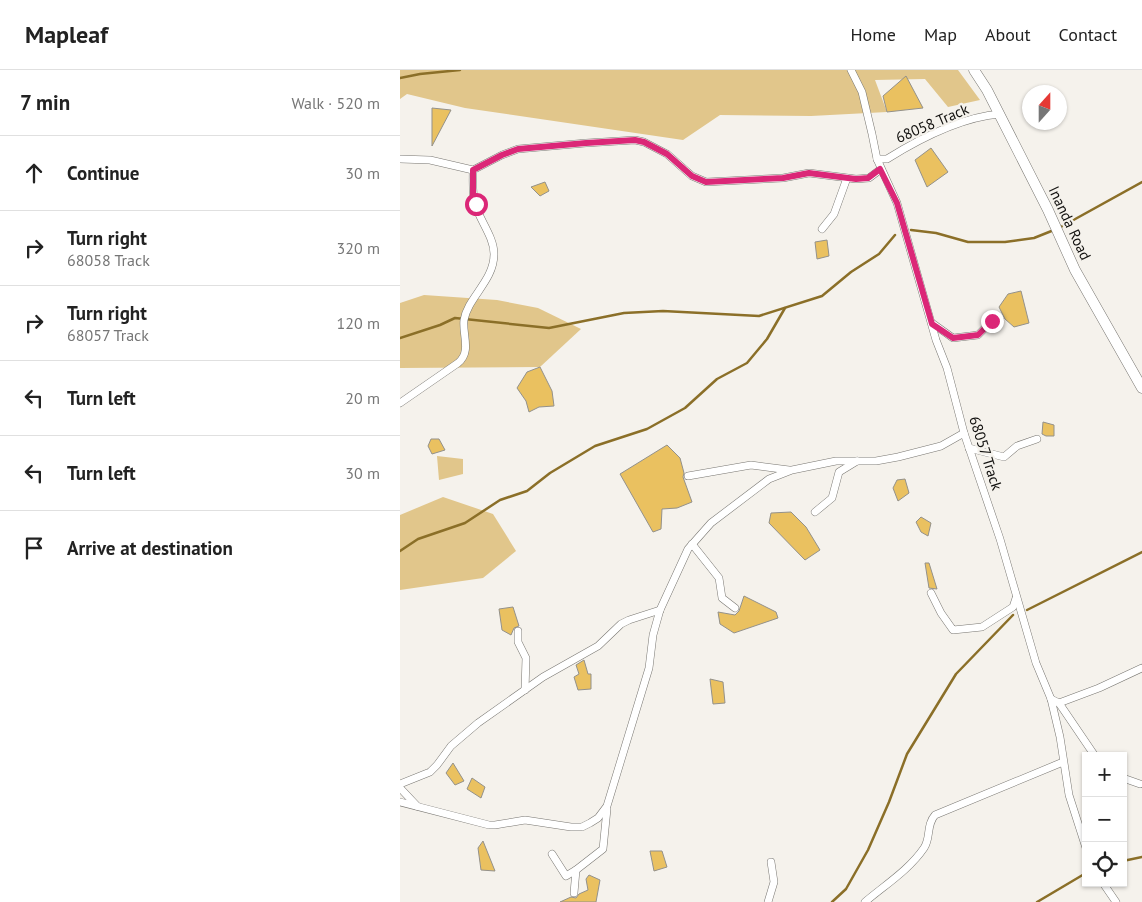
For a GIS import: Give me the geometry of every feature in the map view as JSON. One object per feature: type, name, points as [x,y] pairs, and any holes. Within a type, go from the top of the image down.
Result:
[{"type":"street","name":"68057 Track","points":[[851,70],[862,92],[880,169],[897,203],[932,324],[947,368],[968,448],[1000,539],[1036,663],[1051,699],[1060,737],[1069,795],[1084,842]]},
{"type":"street","name":"Inanda Road","points":[[974,70],[1000,114],[1048,210],[1075,270],[1142,388]]},
{"type":"street","name":"68058 Track","points":[[877,159],[887,159],[955,125],[1000,114]]},
{"type":"street","points":[[400,159],[430,160],[473,170],[518,149],[635,140],[644,142],[667,154],[692,176],[706,182],[783,178],[809,173],[856,179],[868,178],[880,169]]},
{"type":"street","points":[[400,403],[464,357],[463,326],[465,315],[485,282],[494,254],[490,238],[473,195],[473,170]]},
{"type":"street","points":[[822,228],[834,214],[847,178]]},
{"type":"street","points":[[932,324],[953,338],[978,335],[992,321],[1000,320]]},
{"type":"street","points":[[552,854],[566,876],[603,849],[607,806],[649,668],[653,635],[660,610],[681,562],[692,544],[711,523],[769,479],[792,470],[836,461],[876,461],[929,450],[941,446],[964,433]]},
{"type":"street","points":[[968,448],[1004,457],[1017,446],[1037,439]]},
{"type":"street","points":[[815,512],[832,498],[839,472],[857,461]]},
{"type":"street","points":[[688,476],[751,465],[792,470]]},
{"type":"street","points":[[692,544],[719,578],[722,598],[735,608]]},
{"type":"street","points":[[931,593],[952,630],[982,627],[1013,607],[1016,598]]},
{"type":"street","points":[[418,806],[400,786],[430,772],[450,746],[478,723],[555,669],[598,646],[621,624],[660,610]]},
{"type":"street","points":[[518,631],[518,642],[526,658],[524,690]]},
{"type":"street","points":[[1059,703],[1099,688],[1142,668]]},
{"type":"street","points":[[1051,699],[1059,703],[1092,752]]},
{"type":"street","points":[[865,902],[918,857],[927,844],[931,821],[935,815],[1063,762]]},
{"type":"street","points":[[1127,779],[1140,784]]},
{"type":"street","points":[[400,802],[489,824],[500,825],[525,820],[571,827],[590,823],[598,818],[607,806]]},
{"type":"street","points":[[768,902],[774,882],[771,862]]},
{"type":"street","points":[[574,893],[576,870]]},
{"type":"street","points":[[1106,887],[1116,902]]},
{"type":"shaded area","points":[[400,70],[958,70],[980,100],[948,107],[925,79],[875,80],[887,112],[811,116],[720,115],[683,140],[465,108],[407,94],[400,99]]},
{"type":"shaded area","points":[[424,295],[497,300],[538,308],[581,329],[540,367],[400,368],[400,303]]},
{"type":"shaded area","points":[[437,456],[463,459],[463,474],[439,480]]},
{"type":"shaded area","points":[[443,497],[493,514],[516,551],[483,578],[400,590],[400,515]]},
{"type":"building","points":[[906,76],[923,108],[887,112],[883,96]]},
{"type":"building","points":[[432,108],[451,110],[432,146]]},
{"type":"building","points":[[931,148],[948,172],[927,187],[915,160]]},
{"type":"building","points":[[545,182],[549,191],[540,196],[531,187]]},
{"type":"building","points":[[827,240],[829,256],[817,259],[815,242]]},
{"type":"building","points":[[1021,291],[1029,323],[1014,327],[1005,319],[999,307],[1008,294]]},
{"type":"building","points":[[540,367],[552,391],[554,406],[539,407],[529,412],[526,401],[517,388],[527,372]]},
{"type":"building","points":[[1043,422],[1054,425],[1054,436],[1042,434]]},
{"type":"building","points":[[431,439],[439,439],[445,450],[432,454],[428,446]]},
{"type":"building","points":[[667,445],[680,458],[684,473],[683,477],[692,502],[677,508],[662,509],[661,529],[653,532],[620,474]]},
{"type":"building","points":[[905,479],[909,493],[898,501],[893,488],[897,480]]},
{"type":"building","points":[[791,512],[806,527],[820,550],[805,560],[769,523],[771,513]]},
{"type":"building","points":[[921,517],[931,523],[928,536],[921,532],[916,522]]},
{"type":"building","points":[[925,563],[929,563],[937,589],[929,588]]},
{"type":"building","points":[[744,596],[776,612],[778,618],[734,633],[720,624],[718,612],[735,615],[739,611]]},
{"type":"building","points":[[513,607],[519,626],[514,628],[511,635],[502,630],[499,609]]},
{"type":"building","points":[[584,660],[588,674],[591,674],[591,689],[578,690],[574,677],[579,674],[576,665]]},
{"type":"building","points":[[710,679],[723,682],[725,703],[713,704]]},
{"type":"building","points":[[453,763],[464,781],[455,785],[446,773]]},
{"type":"building","points":[[472,778],[485,787],[481,798],[467,789]]},
{"type":"building","points":[[483,841],[495,871],[481,870],[478,848]]},
{"type":"building","points":[[650,851],[662,851],[667,867],[654,871]]},
{"type":"building","points":[[589,875],[600,880],[596,902],[560,902],[571,897],[576,898],[579,894],[588,890],[586,879]]},
{"type":"waterway","points":[[400,78],[460,70]]},
{"type":"waterway","points":[[1059,228],[1142,182]]},
{"type":"waterway","points":[[911,230],[936,233],[968,242],[1005,242],[1034,238],[1054,230]]},
{"type":"waterway","points":[[400,338],[455,318],[549,328],[624,313],[663,311],[759,316],[822,296],[851,272],[879,254],[895,235]]},
{"type":"waterway","points":[[400,551],[418,539],[465,523],[500,500],[527,491],[550,473],[595,446],[647,429],[685,408],[717,379],[747,363],[767,339],[785,308]]},
{"type":"waterway","points":[[1027,610],[1142,552]]},
{"type":"waterway","points":[[832,902],[846,889],[868,850],[907,754],[956,674],[1013,615]]},
{"type":"waterway","points":[[1127,860],[1142,857]]},
{"type":"waterway","points":[[1037,902],[1082,875]]},
{"type":"route","points":[[476,204],[473,195],[473,170],[502,155],[530,147],[635,140],[651,145],[667,154],[692,176],[706,182],[783,178],[809,173],[856,179],[868,178],[880,169],[897,203],[932,324],[953,338],[978,335],[992,321]]}]
